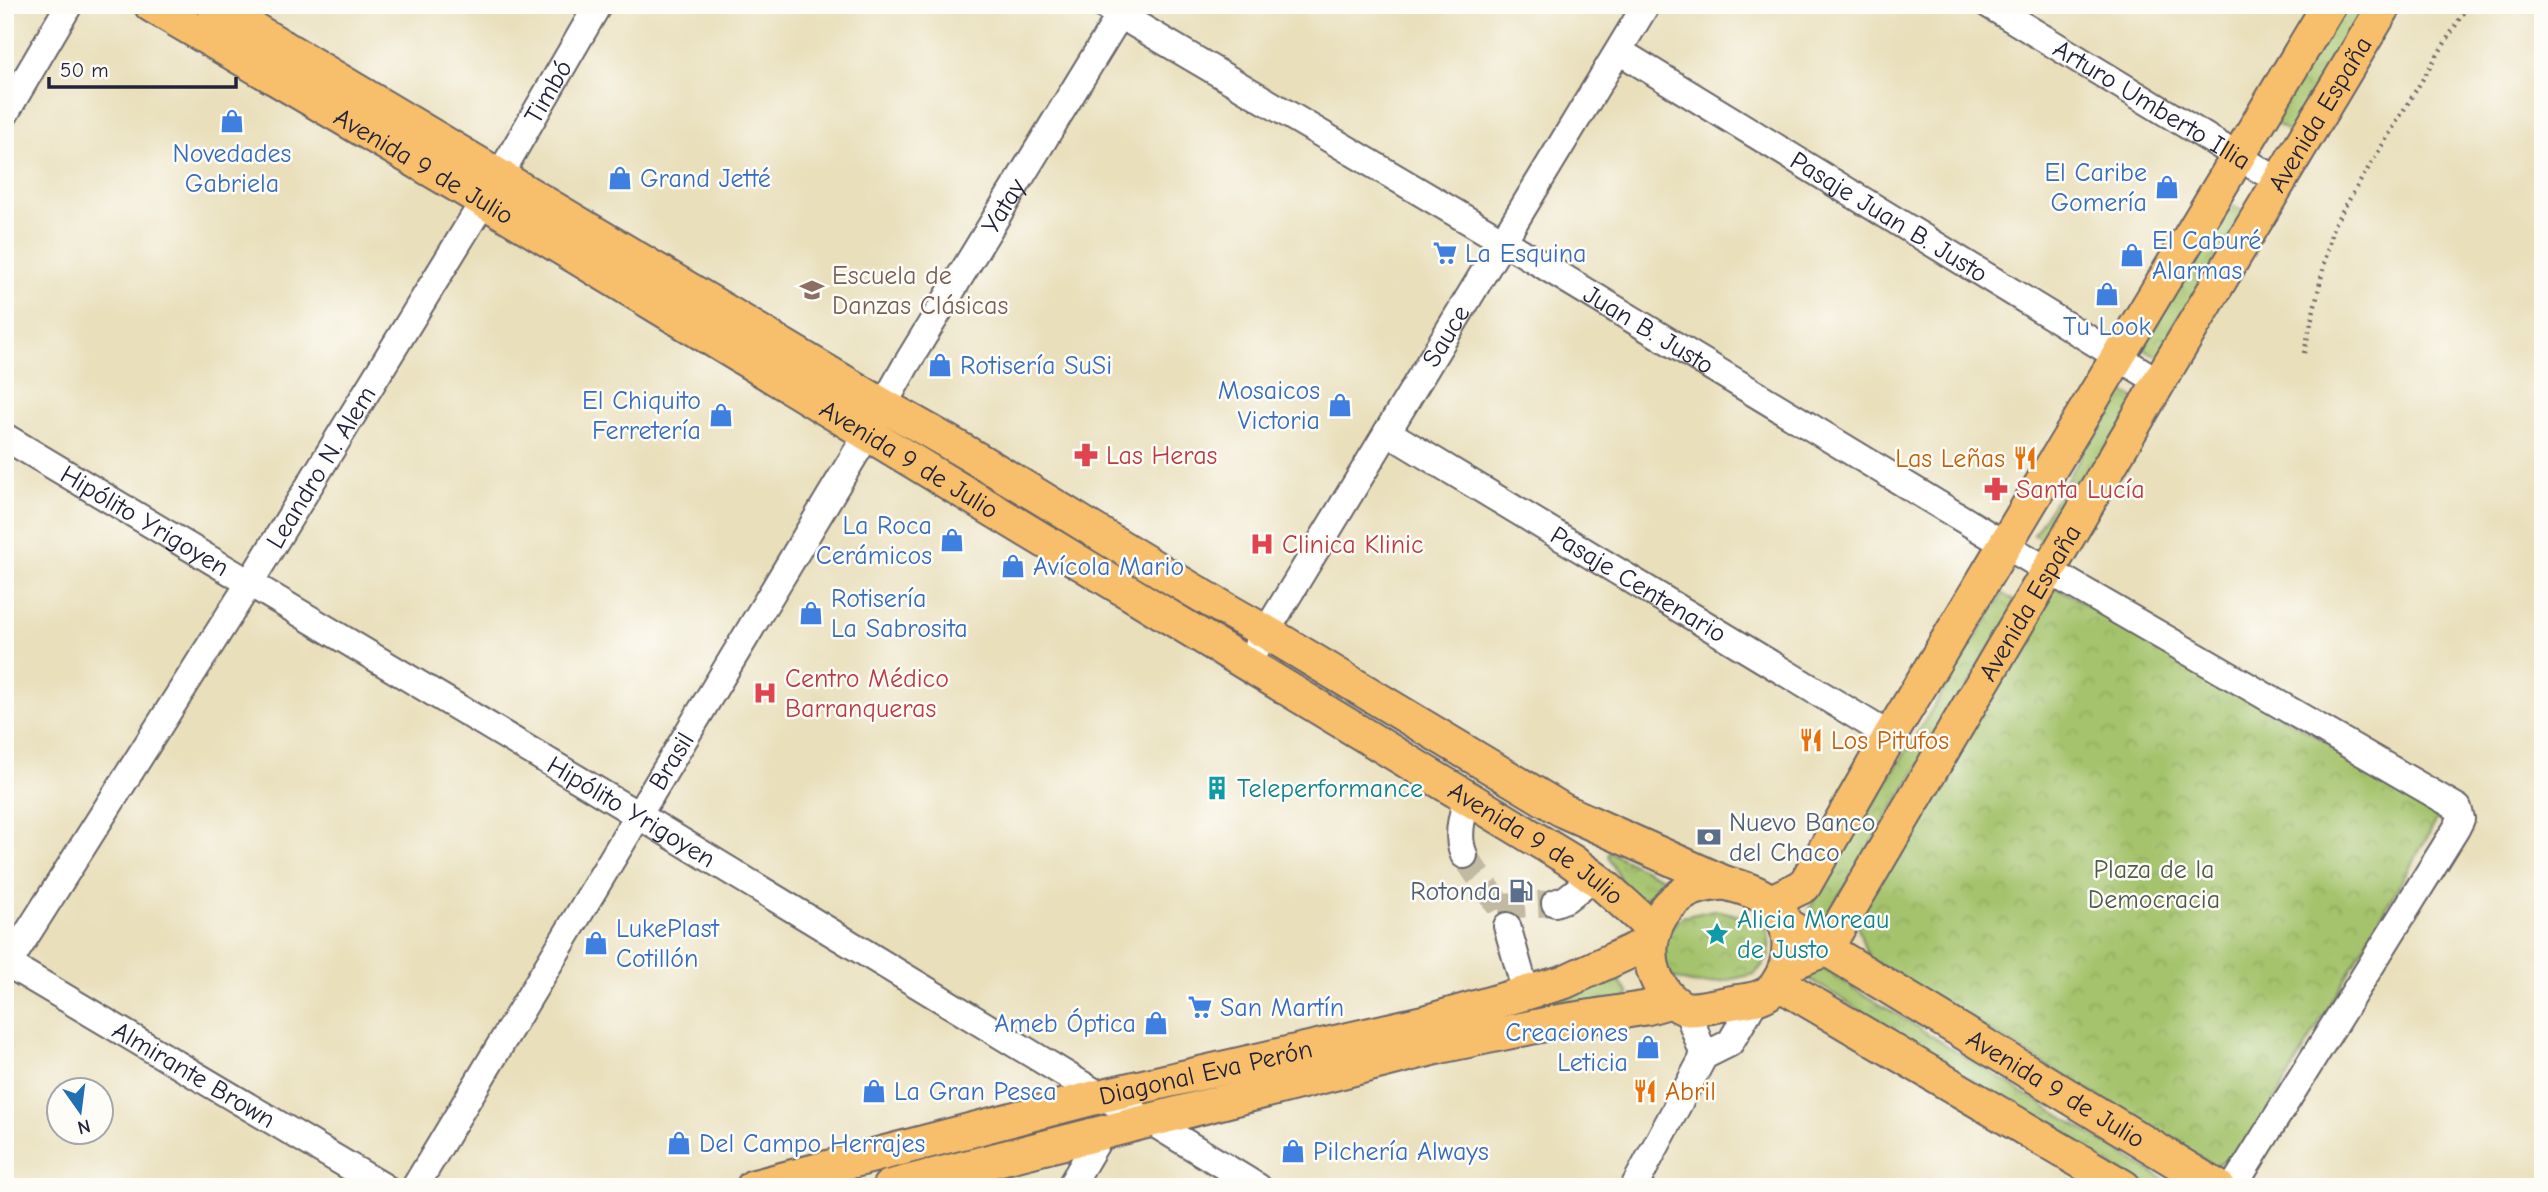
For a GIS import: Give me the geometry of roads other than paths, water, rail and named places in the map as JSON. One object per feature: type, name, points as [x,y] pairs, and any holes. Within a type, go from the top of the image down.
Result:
[{"type":"main road","name":"Avenida 9 de Julio","points":[[151,5],[491,189]]},
{"type":"main road","name":"Avenida 9 de Julio","points":[[213,5],[491,189],[876,420],[1246,665],[1570,860],[1594,877],[1653,936]]},
{"type":"main road","name":"Avenida España","points":[[1778,913],[1804,886],[1890,736],[2329,5]]},
{"type":"main road","name":"Avenida España","points":[[1826,949],[2159,382],[2385,5]]},
{"type":"main road","name":"Avenida 9 de Julio","points":[[876,420],[962,448],[1219,607],[1266,632],[1564,811],[1725,883]]},
{"type":"main road","points":[[1774,982],[1789,939],[1778,913],[1748,890],[1725,883],[1702,885],[1681,895],[1664,910],[1653,936],[1651,964],[1655,977],[1679,1005],[1774,982],[1826,949]]},
{"type":"main road","name":"Avenida 9 de Julio","points":[[1778,913],[1826,949],[2218,1187]]},
{"type":"main road","name":"Diagonal Eva Perón","points":[[753,1187],[1101,1096],[1425,1022],[1564,982],[1653,936]]},
{"type":"main road","name":"Avenida 9 de Julio","points":[[1774,982],[2124,1187]]},
{"type":"main road","name":"Diagonal Eva Perón","points":[[889,1187],[1442,1046],[1562,1021],[1679,1005]]},
{"type":"street","points":[[5,114],[69,5]]},
{"type":"street","name":"Timbó","points":[[491,189],[598,5]]},
{"type":"street","name":"Sauce","points":[[1246,665],[1646,5]]},
{"type":"street","name":"Arturo Umberto Illia","points":[[1989,5],[2280,182]]},
{"type":"street","name":"Juan B. Justo","points":[[1117,9],[2005,544],[2458,808],[2461,819],[2456,829],[2233,1187]]},
{"type":"street","name":"Yatay","points":[[876,420],[1117,9]]},
{"type":"street","name":"Pasaje Juan B. Justo","points":[[1619,51],[2159,382]]},
{"type":"street","name":"Leandro N. Alem","points":[[6,965],[249,584],[491,189]]},
{"type":"street","name":"Brasil","points":[[415,1187],[876,420]]},
{"type":"street","name":"Pasaje Centenario","points":[[1387,432],[1890,736]]},
{"type":"street","name":"Hipólito Yrigoyen","points":[[5,437],[638,815],[1101,1096],[1150,1121],[1258,1187]]},
{"type":"street","points":[[1464,855],[1461,848],[1460,823],[1467,798]]},
{"type":"street","points":[[1555,903],[1566,899],[1594,877]]},
{"type":"street","points":[[1507,926],[1526,993]]},
{"type":"street","name":"Almirante Brown","points":[[6,965],[384,1187]]},
{"type":"street","points":[[1634,1187],[1704,1056],[1730,1043],[1774,982]]},
{"type":"street","points":[[1679,1005],[1704,1056]]},
{"type":"street","points":[[1070,1187],[1102,1133]]},
{"type":"tunnel","points":[[1464,855],[1499,906],[1507,926]]},
{"type":"tunnel","points":[[1499,906],[1555,903]]},
{"type":"place","name":"Novedades Gabriela","points":[[232,121]]},
{"type":"place","name":"Grand Jetté","points":[[620,178]]},
{"type":"place","name":"El Caribe Gomería","points":[[2167,187]]},
{"type":"place","name":"La Esquina","points":[[1445,253]]},
{"type":"place","name":"El Caburé Alarmas","points":[[2132,255]]},
{"type":"place","name":"Escuela de Danzas Clásicas","points":[[812,290]]},
{"type":"place","name":"Tu Look","points":[[2107,294]]},
{"type":"place","name":"Rotisería SuSi","points":[[940,365]]},
{"type":"place","name":"Mosaicos Victoria","points":[[1340,405]]},
{"type":"place","name":"El Chiquito Ferretería","points":[[721,415]]},
{"type":"place","name":"Las Heras","points":[[1086,455]]},
{"type":"place","name":"Las Leñas","points":[[2025,458]]},
{"type":"place","name":"Santa Lucía","points":[[1996,489]]},
{"type":"place","name":"La Roca Cerámicos","points":[[952,540]]},
{"type":"place","name":"Clinica Klinic","points":[[1262,544]]},
{"type":"place","name":"Avícola Mario","points":[[1013,566]]},
{"type":"place","name":"Rotisería La Sabrosita","points":[[811,613]]},
{"type":"place","name":"Centro Médico Barranqueras","points":[[765,693]]},
{"type":"place","name":"Los Pitufos","points":[[1811,740]]},
{"type":"place","name":"Teleperformance","points":[[1217,788]]},
{"type":"place","name":"Nuevo Banco del Chaco","points":[[1709,837]]},
{"type":"place","name":"Rotonda","points":[[1521,891]]},
{"type":"place","name":"Alicia Moreau de Justo","points":[[1717,934]]},
{"type":"place","name":"LukePlast Cotillón","points":[[596,943]]},
{"type":"place","name":"San Martín","points":[[1200,1007]]},
{"type":"place","name":"Ameb Óptica","points":[[1156,1023]]},
{"type":"place","name":"Creaciones Leticia","points":[[1648,1047]]},
{"type":"place","name":"La Gran Pesca","points":[[874,1091]]},
{"type":"place","name":"Abril","points":[[1645,1091]]},
{"type":"place","name":"Del Campo Herrajes","points":[[679,1143]]},
{"type":"place","name":"Pilchería Always","points":[[1293,1151]]},
{"type":"park label","name":"Plaza de la Democracia","points":[[2154,884]]}]
